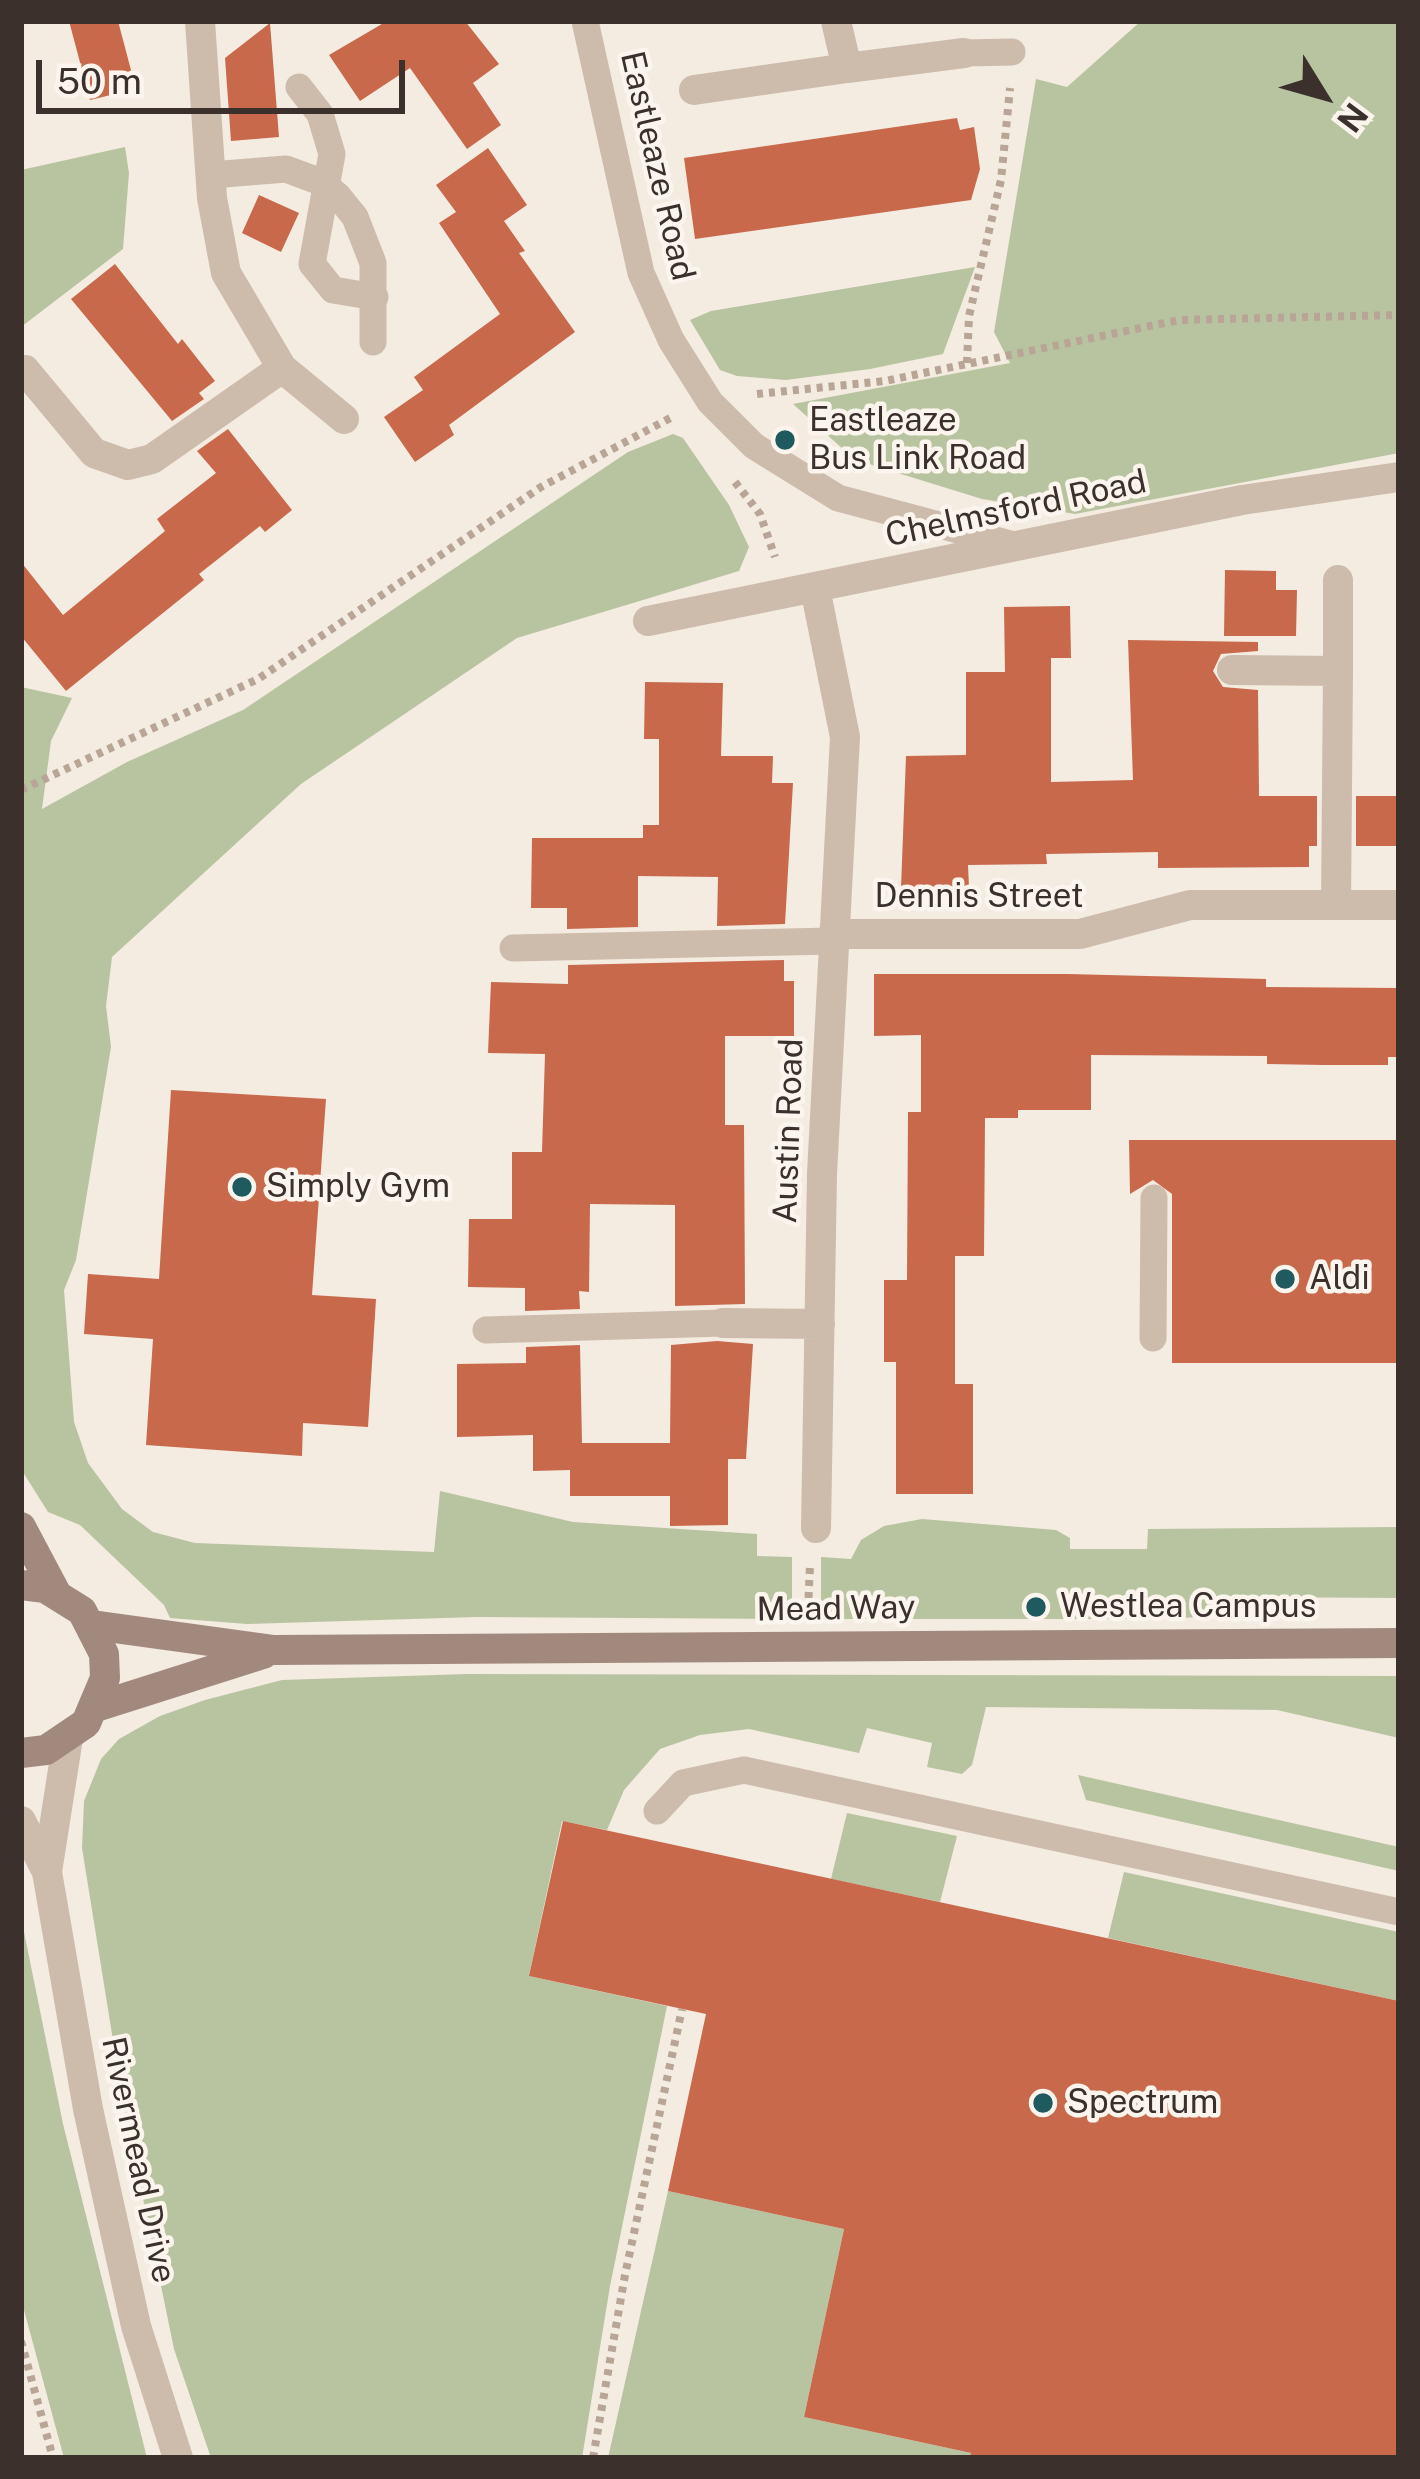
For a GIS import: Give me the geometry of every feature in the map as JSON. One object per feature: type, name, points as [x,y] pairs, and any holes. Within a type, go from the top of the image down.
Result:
[{"type":"main road","points":[[21,1527],[56,1593],[92,1625],[104,1654],[105,1678],[96,1707],[68,1738],[46,1750],[21,1753]]},
{"type":"main road","points":[[21,1585],[56,1593]]},
{"type":"main road","name":"Mead Way","points":[[92,1625],[274,1651],[1399,1642]]},
{"type":"main road","name":"Mead Way","points":[[96,1707],[274,1651]]},
{"type":"street","points":[[200,21],[211,176],[226,273],[282,368],[344,419]]},
{"type":"street","points":[[836,21],[847,68]]},
{"type":"street","points":[[694,90],[964,53]]},
{"type":"street","points":[[25,370],[94,453],[128,464],[152,459],[282,368]]},
{"type":"street","name":"Chelmsford Road","points":[[648,621],[1310,488],[1399,477]]},
{"type":"street","points":[[1336,905],[1338,580]]},
{"type":"street","name":"Austin Road","points":[[815,588],[845,737],[843,850],[833,938],[816,1528]]},
{"type":"street","points":[[1232,670],[1338,671]]},
{"type":"street","name":"Dennis Street","points":[[833,938],[1098,933],[1190,904],[1399,905]]},
{"type":"street","points":[[723,1323],[820,1324]]},
{"type":"street","points":[[47,1872],[68,1738]]},
{"type":"street","points":[[21,1821],[47,1872]]},
{"type":"street","name":"Rivermead Drive","points":[[47,1872],[88,2109],[136,2326],[178,2458]]},
{"type":"lane","name":"Eastleaze Road","points":[[585,21],[640,273],[671,340],[710,402],[777,463],[838,498],[1014,545]]},
{"type":"lane","points":[[964,53],[1012,52]]},
{"type":"lane","points":[[299,87],[329,134],[328,188],[311,246],[312,264],[333,290],[375,297]]},
{"type":"lane","points":[[211,176],[286,169],[328,188],[355,217],[365,238],[375,297],[374,343]]},
{"type":"lane","points":[[513,949],[833,938]]},
{"type":"lane","points":[[1153,1338],[1154,1198]]},
{"type":"lane","points":[[486,1330],[723,1323]]},
{"type":"lane","points":[[657,1811],[683,1783],[745,1769],[1399,1912]]},
{"type":"path","points":[[967,363],[969,316],[1001,179],[1012,52]]},
{"type":"path","points":[[21,790],[258,679],[541,487],[646,428],[710,402],[863,385],[1179,320],[1399,315]]},
{"type":"path","points":[[808,1646],[816,1528]]},
{"type":"path","points":[[592,2458],[625,2275],[682,2009]]},
{"type":"path","points":[[21,2342],[53,2458]]},
{"type":"green space","points":[[1141,21],[1399,21],[1399,453],[1075,514],[982,499],[872,465],[844,450],[793,404],[1010,363],[994,332],[1036,79],[1067,87]]},
{"type":"green space","points":[[125,147],[129,173],[123,249],[21,327],[21,170]]},
{"type":"green space","points":[[975,267],[943,354],[870,369],[786,380],[737,376],[720,370],[690,320],[711,311]]},
{"type":"green space","points":[[673,434],[683,438],[729,505],[749,547],[739,571],[517,638],[301,784],[112,957],[106,1006],[111,1047],[76,1260],[64,1290],[74,1422],[88,1463],[122,1509],[153,1532],[195,1543],[434,1552],[440,1491],[573,1522],[757,1534],[757,1556],[792,1557],[792,1619],[477,1617],[247,1624],[170,1618],[164,1605],[80,1525],[48,1512],[21,1469],[21,687],[72,698],[51,741],[42,809],[127,762],[243,710],[628,452]]},
{"type":"green space","points":[[922,1519],[1056,1530],[1070,1538],[1070,1549],[1147,1549],[1148,1529],[1399,1527],[1399,1598],[1237,1597],[1235,1616],[821,1619],[821,1557],[851,1559],[861,1540],[884,1526]]},
{"type":"green space","points":[[467,1674],[1399,1676],[1399,1738],[1277,1710],[986,1707],[972,1765],[962,1774],[927,1767],[932,1743],[867,1728],[859,1753],[749,1729],[700,1735],[660,1749],[624,1790],[607,1830],[562,1821],[529,1976],[667,2006],[610,2286],[582,2458],[211,2458],[174,2349],[122,2096],[82,1848],[84,1801],[101,1759],[119,1739],[160,1716],[205,1700],[282,1680]]},
{"type":"green space","points":[[1078,1775],[1399,1847],[1399,1871],[1086,1800]]},
{"type":"green space","points":[[847,1813],[957,1836],[940,1902],[831,1879]]},
{"type":"green space","points":[[1124,1872],[1399,1932],[1399,2001],[1108,1938]]},
{"type":"green space","points":[[21,1917],[63,2124],[147,2458],[64,2458],[21,2299]]},
{"type":"green space","points":[[668,2191],[844,2229],[804,2417],[971,2453],[970,2458],[608,2458]]},
{"type":"building","points":[[69,21],[118,21],[136,89],[90,100]]},
{"type":"building","points":[[387,21],[465,21],[499,64],[473,83],[501,125],[467,149],[410,68],[360,101],[329,55]]},
{"type":"building","points":[[270,23],[279,137],[231,141],[225,58]]},
{"type":"building","points":[[957,118],[960,130],[974,127],[980,169],[971,200],[695,239],[684,158]]},
{"type":"building","points":[[488,148],[527,205],[504,221],[525,251],[519,253],[575,332],[449,425],[454,435],[415,462],[384,417],[423,390],[414,377],[500,314],[439,223],[456,212],[436,185]]},
{"type":"building","points":[[259,195],[299,213],[281,252],[242,233]]},
{"type":"building","points":[[115,264],[178,344],[182,339],[215,381],[199,393],[204,399],[172,421],[71,299]]},
{"type":"building","points":[[228,429],[292,510],[265,532],[260,526],[199,574],[204,580],[66,691],[21,636],[21,562],[63,615],[165,531],[157,519],[216,473],[197,451]]},
{"type":"building","points":[[1225,570],[1276,571],[1276,590],[1297,590],[1296,636],[1224,636]]},
{"type":"building","points":[[1070,606],[1071,658],[1051,658],[1051,782],[1133,780],[1128,640],[1258,642],[1258,651],[1221,654],[1213,671],[1223,687],[1258,690],[1259,796],[1317,796],[1317,846],[1309,846],[1309,867],[1158,868],[1158,852],[1046,854],[1047,864],[968,865],[969,887],[901,888],[906,756],[966,755],[966,672],[1005,672],[1004,607]]},
{"type":"building","points":[[645,682],[723,683],[721,756],[773,756],[772,783],[793,783],[785,924],[717,926],[718,877],[638,876],[638,927],[567,929],[567,908],[531,908],[532,838],[643,838],[643,825],[659,825],[659,739],[644,739]]},
{"type":"building","points":[[1356,796],[1399,796],[1399,846],[1356,846]]},
{"type":"building","points":[[784,960],[784,981],[794,981],[794,1036],[725,1036],[725,1125],[744,1125],[745,1304],[675,1306],[675,1205],[590,1204],[589,1292],[579,1291],[580,1309],[525,1311],[525,1288],[468,1287],[469,1219],[512,1219],[512,1152],[542,1152],[545,1054],[488,1053],[491,982],[568,984],[568,965]]},
{"type":"building","points":[[874,974],[1266,979],[1266,987],[1399,988],[1399,1057],[1388,1057],[1388,1065],[1324,1065],[1267,1064],[1267,1056],[1091,1055],[1091,1110],[1018,1110],[1018,1118],[985,1118],[984,1256],[955,1256],[955,1384],[973,1384],[973,1494],[896,1494],[896,1362],[884,1362],[884,1280],[907,1280],[908,1112],[921,1112],[921,1035],[874,1036]]},
{"type":"building","name":"Simply Gym","points":[[171,1090],[326,1099],[312,1295],[376,1299],[368,1427],[303,1423],[302,1456],[146,1445],[153,1339],[84,1334],[88,1274],[159,1279]]},
{"type":"building","name":"Aldi","points":[[1129,1140],[1399,1140],[1399,1363],[1172,1363],[1172,1194],[1153,1180],[1130,1194]]},
{"type":"building","points":[[753,1344],[746,1459],[728,1459],[728,1525],[670,1526],[670,1496],[570,1496],[570,1470],[533,1471],[533,1435],[457,1437],[457,1364],[526,1363],[526,1347],[580,1345],[582,1443],[670,1443],[671,1345]]},
{"type":"building","name":"Spectrum","points":[[563,1821],[1399,2001],[1399,2458],[970,2458],[971,2453],[804,2417],[844,2229],[668,2191],[706,2014],[529,1976]]},
{"type":"place","name":"Eastleaze Bus Link Road","points":[[785,440]]},
{"type":"place","name":"Simply Gym","points":[[242,1187]]},
{"type":"place","name":"Aldi","points":[[1285,1279]]},
{"type":"place","name":"Westlea Campus","points":[[1036,1607]]},
{"type":"place","name":"Spectrum","points":[[1043,2103]]}]
